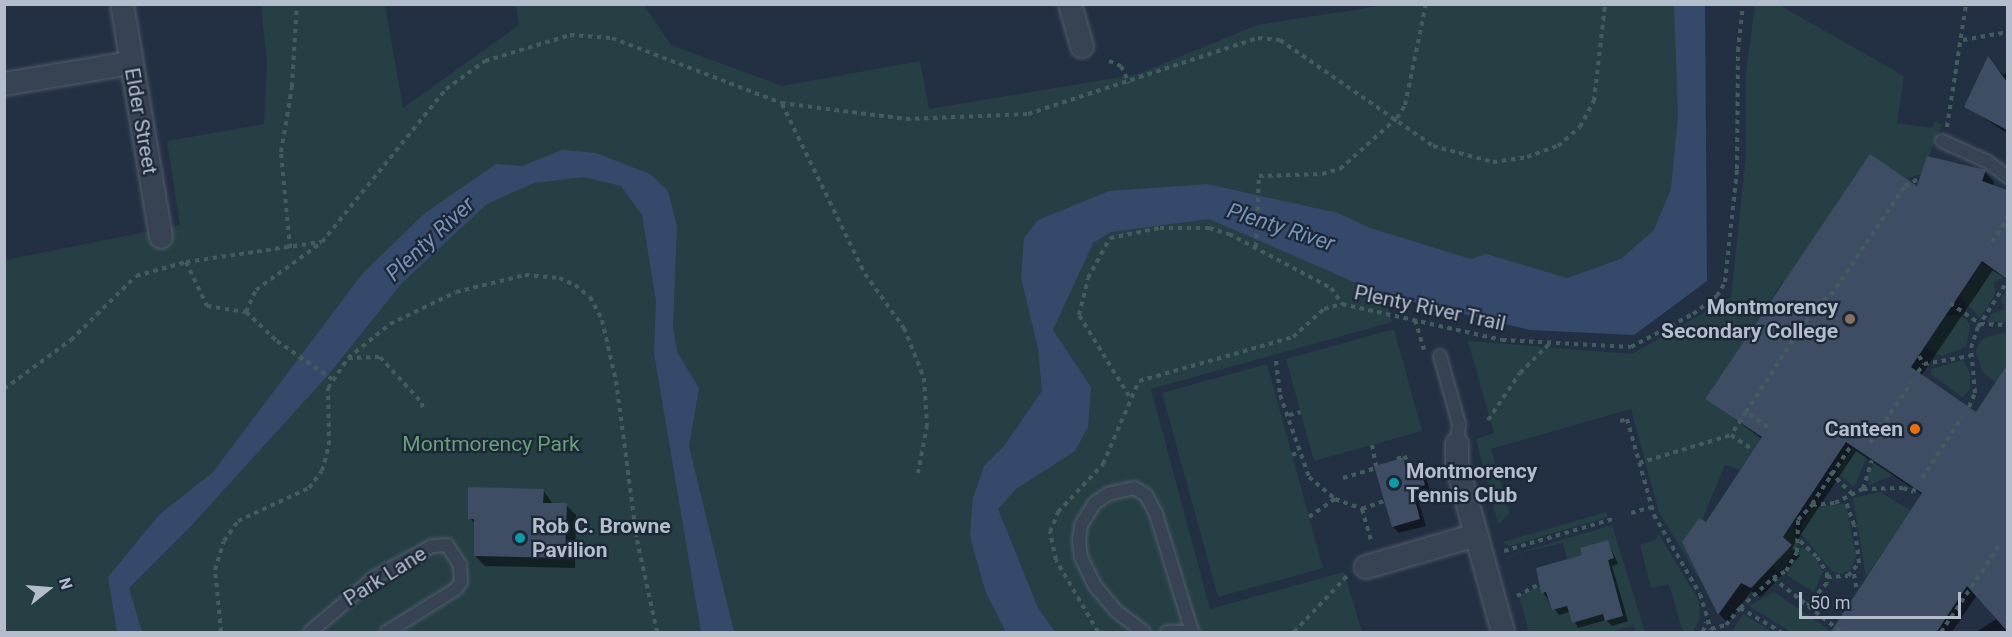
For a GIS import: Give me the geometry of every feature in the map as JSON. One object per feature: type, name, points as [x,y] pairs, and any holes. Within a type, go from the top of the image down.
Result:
[{"type":"street","name":"Elder Street","points":[[122,4],[161,237]]},
{"type":"street","points":[[1070,4],[1082,46]]},
{"type":"street","points":[[4,84],[132,63]]},
{"type":"street","points":[[1457,444],[1457,465],[1503,633]]},
{"type":"street","points":[[1372,565],[1476,535]]},
{"type":"lane","points":[[1944,136],[2007,174]]},
{"type":"lane","points":[[1440,356],[1459,424],[1457,444]]},
{"type":"lane","points":[[1144,633],[1117,612],[1095,586],[1081,557],[1081,525],[1086,514],[1107,494],[1121,489],[1134,488],[1146,495],[1156,514],[1193,632],[1167,633]]},
{"type":"lane","name":"Park Lane","points":[[310,633],[375,577],[432,546],[447,545],[460,565],[461,582],[456,589],[387,633]]},
{"type":"path","points":[[290,248],[280,152],[292,87],[297,4]]},
{"type":"path","points":[[1256,247],[1259,176],[1322,174],[1340,169],[1397,118],[1405,105],[1425,4]]},
{"type":"path","points":[[246,312],[256,290],[322,242],[446,89],[485,61],[531,45],[570,35],[612,38],[781,103],[906,119],[1028,114],[1129,83],[1258,38],[1280,40],[1397,118],[1433,146],[1493,162],[1527,157],[1558,146],[1580,127],[1594,101],[1605,4]]},
{"type":"path","name":"Plenty River Trail","points":[[1098,633],[1056,560],[1050,532],[1058,512],[1102,464],[1129,396],[1135,384],[1144,379],[1293,338],[1324,309],[1342,304],[1503,340],[1631,347],[1694,314],[1717,296],[1725,282],[1739,147],[1738,51],[1743,4]]},
{"type":"path","points":[[1944,136],[1963,40],[1966,4]]},
{"type":"path","points":[[1963,40],[2007,32]]},
{"type":"path","points":[[1109,61],[1121,66],[1129,83]]},
{"type":"path","points":[[781,103],[865,274],[904,328],[924,378],[927,425],[918,473]]},
{"type":"path","points":[[1639,463],[1731,435],[1816,306],[1831,295],[1905,186],[1920,178]]},
{"type":"path","points":[[1992,242],[2007,218]]},
{"type":"path","points":[[1129,396],[1079,315],[1088,278],[1110,238],[1160,228],[1209,228],[1256,247],[1331,288],[1342,304]]},
{"type":"path","points":[[4,389],[71,340],[136,276],[186,262],[322,242]]},
{"type":"path","points":[[186,262],[207,306],[246,312],[277,341],[332,379]]},
{"type":"path","points":[[221,633],[215,570],[224,541],[238,521],[309,488],[322,471],[329,445],[328,388],[348,358],[390,324],[456,292],[492,281],[525,275],[559,278],[590,297],[610,348],[637,540],[657,633]]},
{"type":"path","points":[[1969,407],[1975,393],[1970,356],[1980,324],[2007,280]]},
{"type":"path","points":[[1950,303],[1980,324],[2007,325]]},
{"type":"path","points":[[1414,319],[1427,360]]},
{"type":"path","points":[[1488,420],[1520,373],[1551,343]]},
{"type":"path","points":[[1919,356],[1924,364]]},
{"type":"path","points":[[1918,372],[1924,364],[1970,356]]},
{"type":"path","points":[[348,358],[358,361],[380,357],[422,403],[423,411]]},
{"type":"path","points":[[1276,361],[1282,407],[1290,415],[1299,452],[1314,484],[1335,499],[1362,509],[1384,501]]},
{"type":"path","points":[[1870,443],[1911,382]]},
{"type":"path","points":[[1290,415],[1300,412]]},
{"type":"path","points":[[1746,412],[1768,427]]},
{"type":"path","points":[[1922,478],[1962,417]]},
{"type":"path","points":[[1620,421],[1627,419],[1652,507],[1700,594],[1706,622],[1711,629],[1726,625]]},
{"type":"path","points":[[1731,435],[1753,450]]},
{"type":"path","points":[[1343,478],[1375,467],[1372,445]]},
{"type":"path","points":[[1724,633],[1726,625],[1740,608],[1773,578],[1786,571],[1799,541],[1798,520],[1812,505],[1830,472],[1851,446]]},
{"type":"path","points":[[1292,455],[1299,452]]},
{"type":"path","points":[[1397,459],[1404,456],[1412,467]]},
{"type":"path","points":[[1863,489],[1872,460]]},
{"type":"path","points":[[1830,472],[1852,494]]},
{"type":"path","points":[[1812,505],[1845,499],[1863,489],[1903,488],[1913,492],[1916,488]]},
{"type":"path","points":[[1309,518],[1335,499]]},
{"type":"path","points":[[1845,499],[1858,544],[1859,563],[1854,573],[1857,591]]},
{"type":"path","points":[[1631,513],[1652,507]]},
{"type":"path","points":[[1294,633],[1333,587],[1372,565],[1362,509]]},
{"type":"path","points":[[1504,551],[1612,519]]},
{"type":"path","points":[[1799,541],[1824,565],[1827,577],[1821,591],[1807,606]]},
{"type":"path","points":[[1941,633],[1999,546]]},
{"type":"path","points":[[1827,577],[1841,578],[1854,573]]},
{"type":"path","points":[[1773,578],[1840,632]]},
{"type":"path","points":[[1517,596],[1540,584]]},
{"type":"path","points":[[1740,608],[1780,633]]},
{"type":"path","points":[[1703,633],[1706,622]]},
{"type":"green space","name":"Montmorency Park","points":[[643,4],[671,45],[782,86],[920,61],[929,109],[1138,74],[1257,25],[1386,5],[1690,5],[1689,174],[1613,298],[1376,260],[1392,322],[1151,389],[1210,609],[1344,572],[1362,632],[5,632],[5,260],[180,225],[167,141],[264,124],[267,63],[261,5],[385,5],[403,108],[519,25],[516,5]]},
{"type":"green space","points":[[1755,5],[1779,5],[1904,76],[1897,123],[1932,128],[1935,121],[1942,125],[1921,174],[1905,179],[1870,154],[1812,301],[1783,281],[1750,332],[1767,367],[1739,349],[1705,399],[1766,431],[1740,470],[1725,465],[1702,520],[1699,518],[1682,542],[1707,592],[1659,512],[1631,409],[1491,449],[1510,514],[1498,524],[1476,439],[1494,433],[1468,341],[1632,354],[1731,297],[1746,156],[1746,72]]},
{"type":"green space","points":[[1981,264],[2004,277],[1994,282],[1995,295],[1980,318],[1959,296]]},
{"type":"green space","points":[[2007,288],[2007,322],[1987,322],[1991,314],[2004,309],[2001,299]]},
{"type":"green space","points":[[1957,315],[1966,319],[1970,326],[1966,347],[1942,356],[1925,347],[1945,316]]},
{"type":"green space","points":[[1394,329],[1422,431],[1314,461],[1286,359]]},
{"type":"green space","points":[[2007,332],[2007,365],[1996,383],[1982,371],[1976,352],[1979,343],[1986,337]]},
{"type":"green space","points":[[1963,360],[1970,373],[1970,389],[1963,398],[1931,374],[1931,369]]},
{"type":"green space","points":[[1267,364],[1323,568],[1218,597],[1162,393]]},
{"type":"green space","points":[[1853,447],[1867,457],[1854,487],[1836,472]]},
{"type":"green space","points":[[1875,462],[1894,475],[1869,485],[1866,477]]},
{"type":"green space","points":[[1880,492],[1911,511],[1866,577],[1853,498]]},
{"type":"green space","points":[[1843,504],[1847,508],[1856,557],[1851,570],[1841,574],[1832,571],[1799,531],[1812,508]]},
{"type":"green space","points":[[1606,512],[1608,517],[1510,546],[1503,542]]},
{"type":"green space","points":[[1793,522],[1797,545],[1782,572],[1772,567],[1752,589],[1791,545],[1782,536]]},
{"type":"green space","points":[[1612,525],[1645,632],[1636,632],[1634,626],[1610,632],[1529,632],[1519,596],[1541,586],[1552,610],[1567,606],[1572,623],[1594,616],[1576,557],[1567,559],[1563,543],[1507,556]]},
{"type":"green space","points":[[1658,533],[1699,601],[1700,618],[1693,632],[1683,632],[1669,584],[1651,588],[1640,545],[1656,540]]},
{"type":"green space","points":[[1802,547],[1814,556],[1823,572],[1814,592],[1787,575]]},
{"type":"green space","points":[[1774,592],[1831,631],[1791,632],[1749,606]]},
{"type":"green space","points":[[1743,614],[1772,632],[1732,632]]},
{"type":"water","name":"Plenty River","points":[[1674,5],[1705,5],[1707,281],[1634,335],[1530,330],[1384,295],[1209,219],[1111,232],[1093,243],[1053,330],[1091,387],[1088,427],[1075,451],[1016,489],[998,509],[1038,608],[1055,632],[1006,632],[986,593],[970,537],[973,498],[984,466],[1004,446],[1042,391],[1038,348],[1021,278],[1024,238],[1038,220],[1109,191],[1207,184],[1338,213],[1370,228],[1471,259],[1486,254],[1567,278],[1621,259],[1654,230],[1671,189],[1678,115]]},
{"type":"water","name":"Plenty River","points":[[562,150],[596,153],[650,174],[668,191],[677,226],[673,326],[677,352],[699,388],[689,446],[734,632],[701,632],[654,353],[656,301],[642,215],[621,186],[584,177],[534,183],[487,204],[402,283],[329,374],[192,525],[129,588],[142,632],[117,632],[108,577],[159,515],[213,472],[363,273],[425,213],[496,164],[522,166]]},
{"type":"building","points":[[1988,56],[2007,82],[2007,130],[1964,107]]},
{"type":"building","points":[[1870,154],[1917,186],[1927,156],[1986,170],[1982,181],[2007,190],[2007,279],[1982,261],[1911,367],[1976,412],[2007,365],[2007,631],[1967,586],[1936,633],[1830,633],[1922,493],[1846,442],[1783,537],[1792,545],[1751,588],[1741,583],[1718,615],[1682,542],[1699,518],[1706,522],[1762,437],[1705,399]]},
{"type":"building","name":"Montmorency Tennis Club","points":[[1403,458],[1406,469],[1419,465],[1425,485],[1412,489],[1420,519],[1392,527],[1374,466]]},
{"type":"building","name":"Rob C. Browne Pavilion","points":[[468,487],[544,489],[543,503],[567,503],[565,558],[474,556],[474,519],[468,519]]},
{"type":"building","points":[[1608,540],[1614,558],[1608,560],[1623,616],[1605,621],[1603,614],[1572,623],[1567,606],[1552,610],[1546,592],[1541,593],[1536,568],[1582,555],[1580,548]]},
{"type":"place","name":"Montmorency Secondary College","points":[[1850,319]]},
{"type":"place","name":"Canteen","points":[[1915,429]]},
{"type":"place","name":"Montmorency Tennis Club","points":[[1394,483]]},
{"type":"place","name":"Rob C. Browne Pavilion","points":[[520,538]]}]
